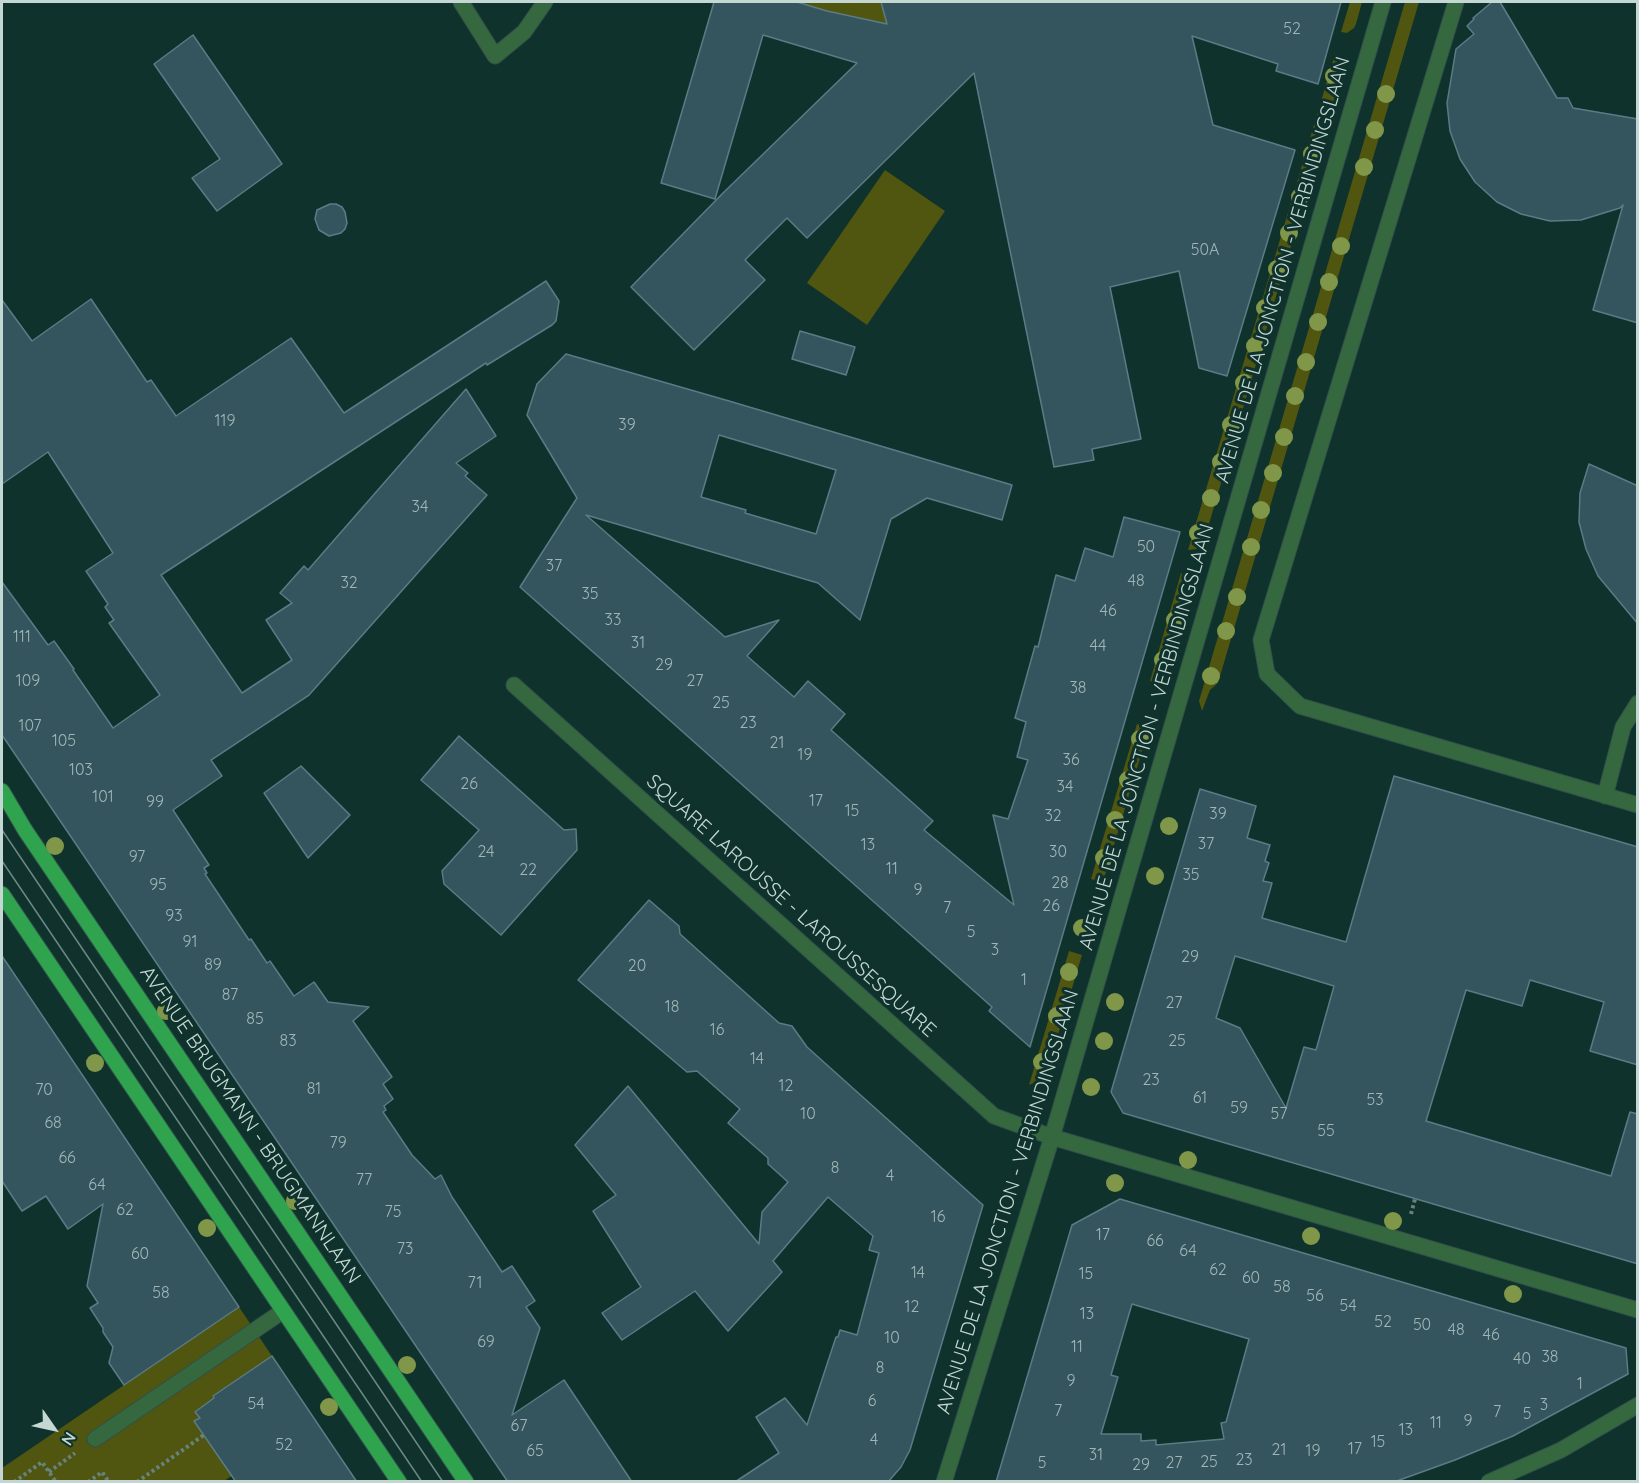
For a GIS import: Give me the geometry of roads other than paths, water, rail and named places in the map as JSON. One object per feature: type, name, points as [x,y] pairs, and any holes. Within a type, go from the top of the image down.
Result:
[{"type":"main road","name":"AVENUE BRUGMANN - BRUGMANNLAAN","points":[[2,791],[25,830],[466,1482]]},
{"type":"main road","points":[[2,894],[399,1482]]},
{"type":"street","points":[[461,2],[495,56],[524,32],[546,2]]},
{"type":"street","name":"AVENUE DE LA JONCTION - VERBINDINGSLAAN","points":[[944,1482],[1052,1137],[1383,2]]},
{"type":"street","points":[[1456,2],[1261,640],[1267,674],[1300,706],[1638,805]]},
{"type":"street","name":"SQUARE LAROUSSE - LAROUSSESQUARE","points":[[514,685],[994,1116],[1052,1137],[1638,1310]]},
{"type":"street","points":[[1605,796],[1623,727],[1638,703]]},
{"type":"street","points":[[95,1439],[283,1311]]},
{"type":"street","points":[[1488,1482],[1561,1450],[1638,1405]]},
{"type":"tram line","points":[[2,830],[443,1482]]},
{"type":"tram line","points":[[2,861],[422,1482]]}]
